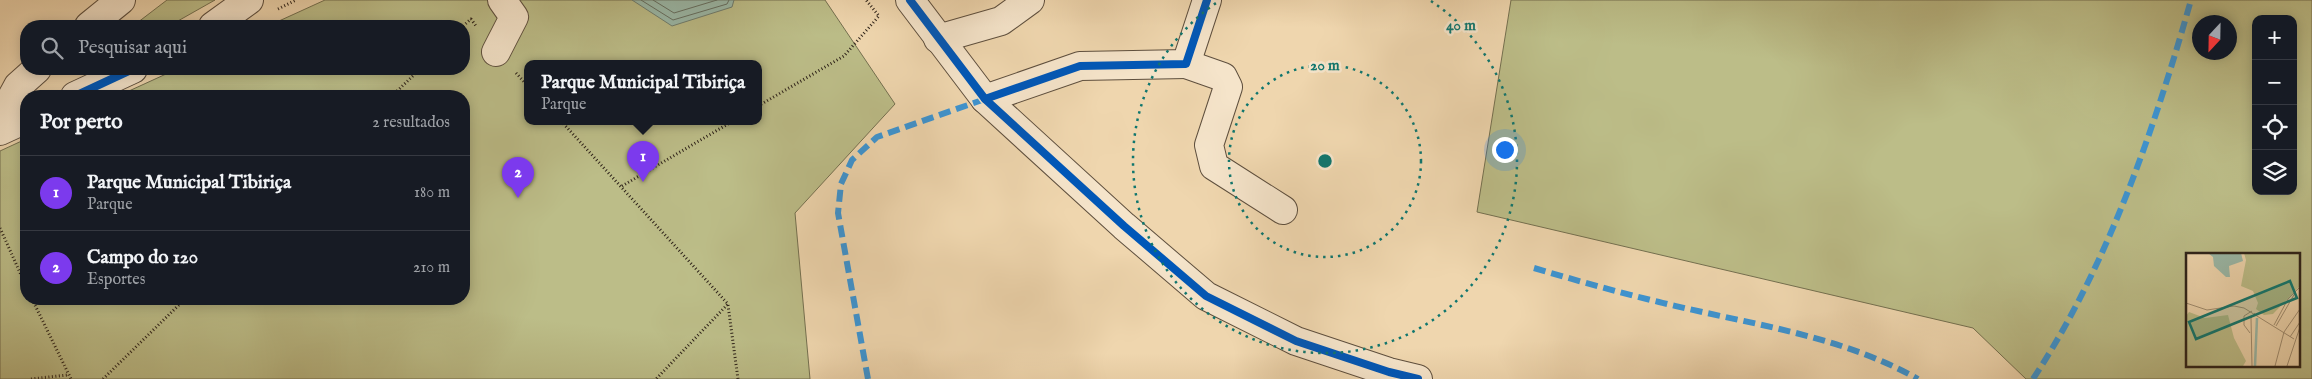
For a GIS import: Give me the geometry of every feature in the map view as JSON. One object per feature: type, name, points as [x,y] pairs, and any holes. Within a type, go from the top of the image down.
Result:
[{"type":"street","points":[[96,20],[121,0]]},
{"type":"street","points":[[221,20],[249,0]]},
{"type":"street","points":[[496,52],[514,17],[502,0]]},
{"type":"street","points":[[910,0],[985,98],[1124,226],[1206,296],[1296,341],[1390,372],[1418,379]]},
{"type":"street","points":[[938,39],[1001,21],[1030,0]]},
{"type":"street","points":[[1186,64],[1207,0]]},
{"type":"street","points":[[985,98],[1080,66],[1186,64],[1224,77],[1228,87],[1209,145],[1214,166],[1283,210]]},
{"type":"street","points":[[0,119],[18,86],[30,75]]},
{"type":"street","points":[[88,90],[120,75]]},
{"type":"street","points":[[0,131],[20,122]]},
{"type":"path","points":[[762,104],[844,56],[879,16],[866,0]]},
{"type":"path","points":[[398,90],[414,75]]},
{"type":"path","points":[[565,125],[728,304],[738,379]]},
{"type":"path","points":[[622,186],[726,125]]},
{"type":"path","points":[[0,228],[20,273]]},
{"type":"path","points":[[656,379],[728,304]]},
{"type":"path","points":[[35,305],[66,377]]},
{"type":"path","points":[[103,379],[179,305]]},
{"type":"path","points":[[32,379],[66,377],[71,379]]},
{"type":"green space","points":[[167,0],[215,0],[180,20],[141,20]]},
{"type":"green space","points":[[325,0],[825,0],[895,104],[795,213],[810,379],[0,379],[0,151],[20,142],[20,305],[470,305],[470,90],[131,90],[164,75],[470,75],[470,20],[281,20]]},
{"type":"green space","points":[[1511,0],[2312,0],[2312,379],[2026,379],[1973,328],[1477,212]]},
{"type":"water","points":[[632,0],[734,0],[732,7],[672,26]]},
{"type":"marked path","points":[[2033,379],[2060,335],[2084,290],[2126,196],[2145,147],[2191,0]]},
{"type":"marked path","points":[[868,379],[838,213],[841,184],[852,160],[877,137],[985,99]]},
{"type":"marked path","points":[[1534,268],[1643,298],[1824,341],[1856,351],[1918,379]]},
{"type":"cycle path","points":[[910,0],[985,99],[1124,226],[1206,296],[1296,341],[1389,372],[1418,379]]},
{"type":"cycle path","points":[[985,99],[1080,66],[1186,64],[1207,0]]},
{"type":"cycle path","points":[[88,90],[120,75]]},
{"type":"place","name":"Parque Municipal Tibiriça","points":[[643,182]]},
{"type":"place","name":"Campo do 120","points":[[518,198]]}]
